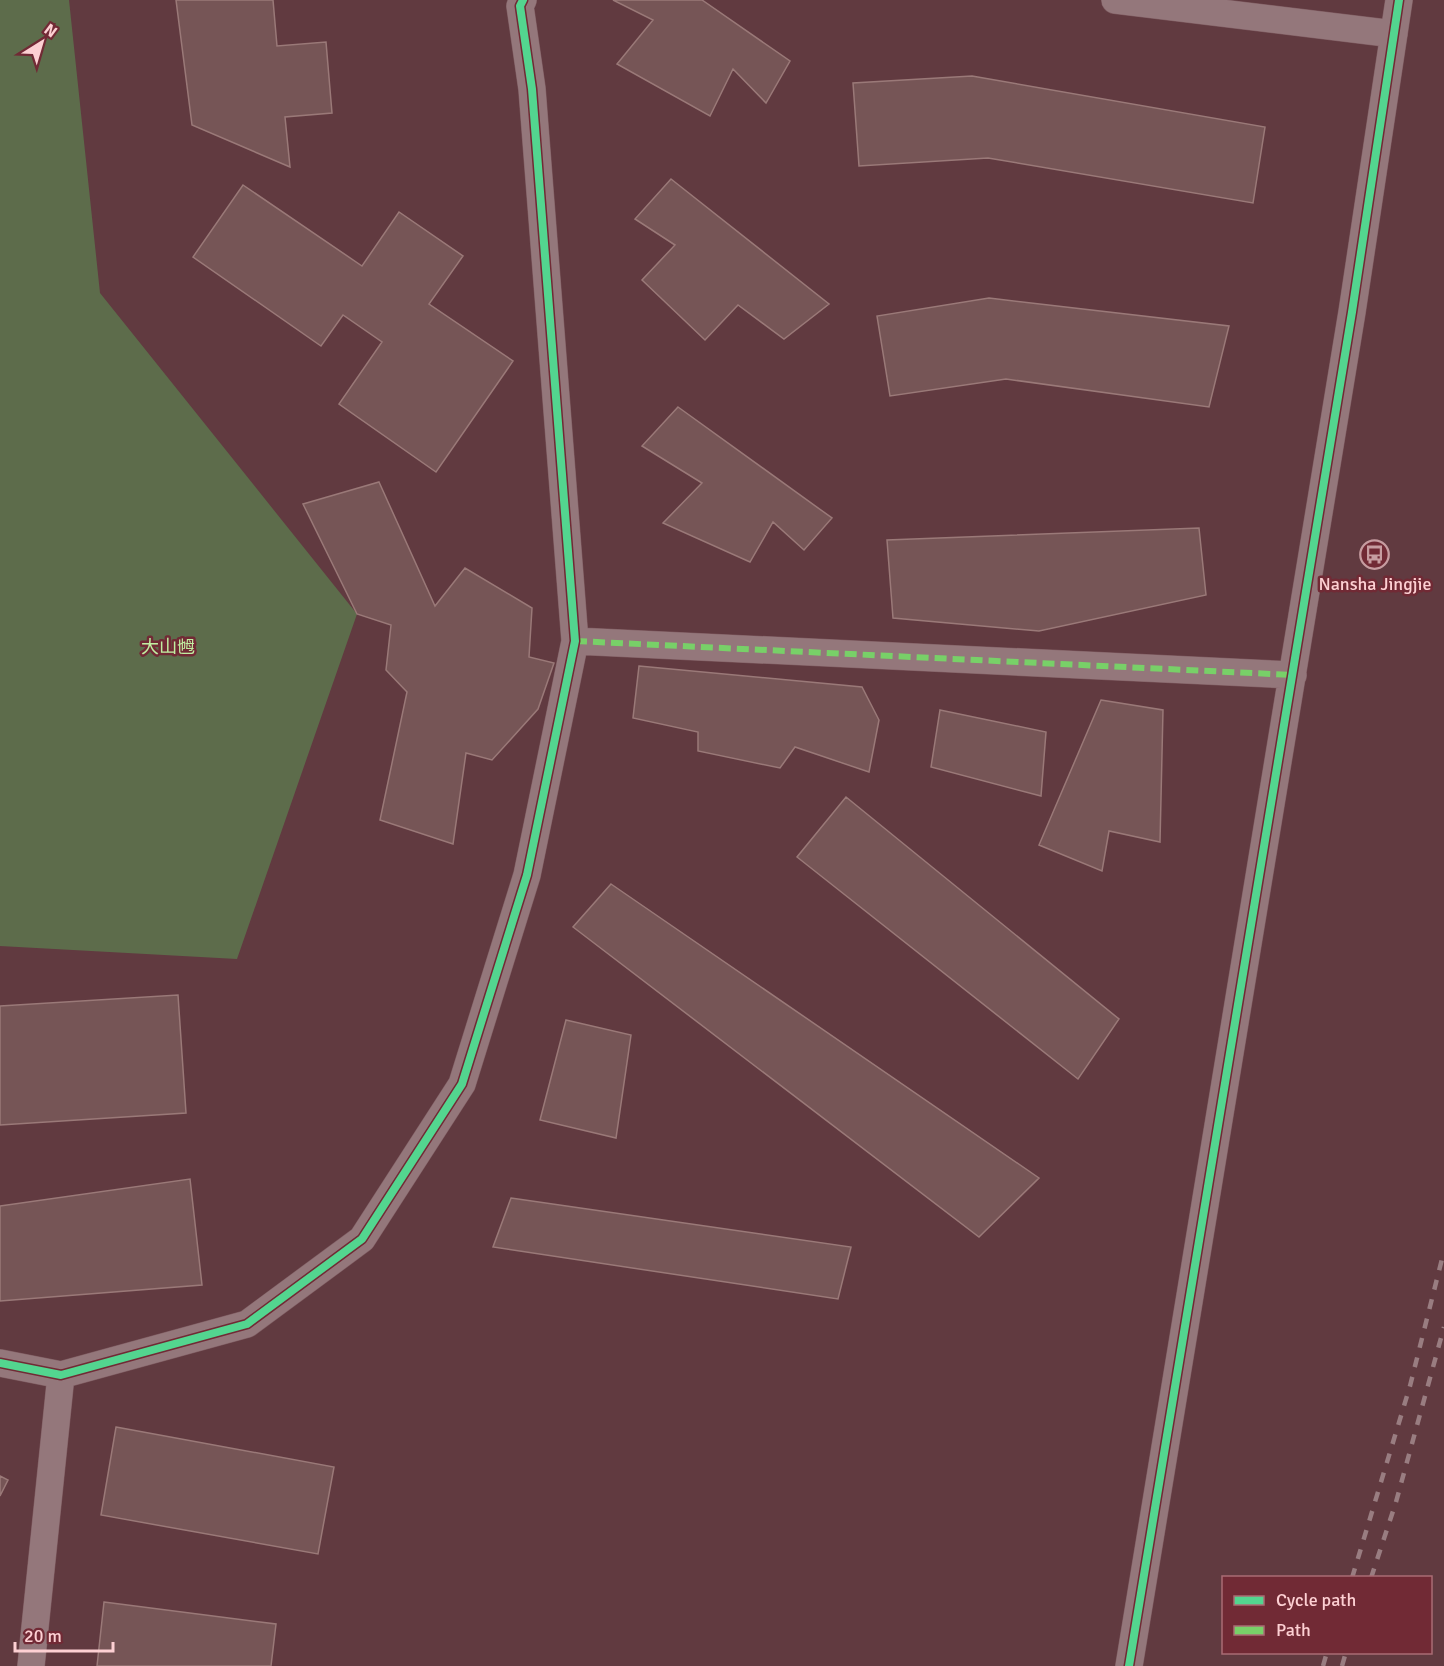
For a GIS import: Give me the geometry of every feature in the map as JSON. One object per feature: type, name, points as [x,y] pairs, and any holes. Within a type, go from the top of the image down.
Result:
[{"type":"street","points":[[0,1363],[61,1375],[247,1324],[362,1239],[462,1084],[527,875],[575,641],[532,89],[520,6],[523,0]]},
{"type":"street","points":[[1115,0],[1394,34]]},
{"type":"street","points":[[1129,1666],[1350,324],[1399,0]]},
{"type":"street","points":[[575,641],[1293,675]]},
{"type":"street","points":[[31,1666],[61,1375]]},
{"type":"green space","name":"大山乸","points":[[0,0],[69,0],[100,293],[357,614],[237,959],[0,946]]},
{"type":"building","points":[[176,0],[273,0],[277,46],[326,42],[332,113],[285,117],[290,167],[192,125]]},
{"type":"building","points":[[613,0],[702,0],[790,61],[766,103],[733,69],[710,116],[617,64],[653,20]]},
{"type":"building","points":[[972,76],[1265,127],[1253,203],[988,158],[859,166],[853,83]]},
{"type":"building","points":[[671,179],[829,304],[784,339],[738,305],[705,340],[642,280],[675,245],[635,219]]},
{"type":"building","points":[[243,185],[362,266],[399,212],[463,256],[429,304],[513,361],[436,472],[339,404],[382,342],[343,315],[321,346],[193,257]]},
{"type":"building","points":[[989,298],[1229,326],[1209,407],[1006,379],[890,396],[877,316]]},
{"type":"building","points":[[678,407],[832,518],[804,550],[773,522],[750,562],[663,523],[702,483],[642,446]]},
{"type":"building","points":[[379,482],[435,606],[465,568],[532,608],[529,657],[554,663],[538,709],[492,760],[466,753],[453,844],[380,820],[407,692],[386,670],[391,625],[357,614],[303,504]]},
{"type":"building","points":[[1199,528],[1206,595],[1039,631],[893,618],[887,540]]},
{"type":"building","points":[[639,666],[862,687],[879,720],[869,772],[795,747],[780,768],[698,751],[698,732],[633,718]]},
{"type":"building","points":[[1101,700],[1163,710],[1160,842],[1109,831],[1102,871],[1039,845]]},
{"type":"building","points":[[940,710],[1046,732],[1041,796],[931,767]]},
{"type":"building","points":[[846,797],[1119,1019],[1078,1079],[797,857]]},
{"type":"building","points":[[611,884],[1039,1178],[979,1237],[573,927]]},
{"type":"building","points":[[178,995],[186,1113],[0,1125],[0,1006]]},
{"type":"building","points":[[566,1020],[631,1035],[616,1138],[540,1120]]},
{"type":"building","points":[[190,1179],[202,1285],[0,1301],[0,1206]]},
{"type":"building","points":[[511,1198],[851,1247],[838,1299],[493,1247]]},
{"type":"building","points":[[116,1427],[334,1467],[318,1554],[101,1515]]},
{"type":"building","points":[[0,1476],[8,1480],[0,1496]]},
{"type":"building","points":[[104,1602],[276,1624],[271,1666],[97,1666]]},
{"type":"railway","points":[[1353,1576],[1410,1386],[1444,1251]]},
{"type":"railway","points":[[1372,1576],[1396,1502],[1444,1327]]},
{"type":"railway","points":[[1323,1666],[1326,1654]]},
{"type":"railway","points":[[1342,1666],[1345,1654]]},
{"type":"marked path","points":[[575,641],[1293,675]]},
{"type":"cycle path","points":[[0,1363],[61,1375],[247,1324],[362,1239],[462,1084],[527,875],[575,641],[532,89],[520,6],[523,0]]},
{"type":"cycle path","points":[[1129,1666],[1352,312],[1399,0]]},
{"type":"place","name":"Nansha Jingjie","points":[[1375,555]]}]
